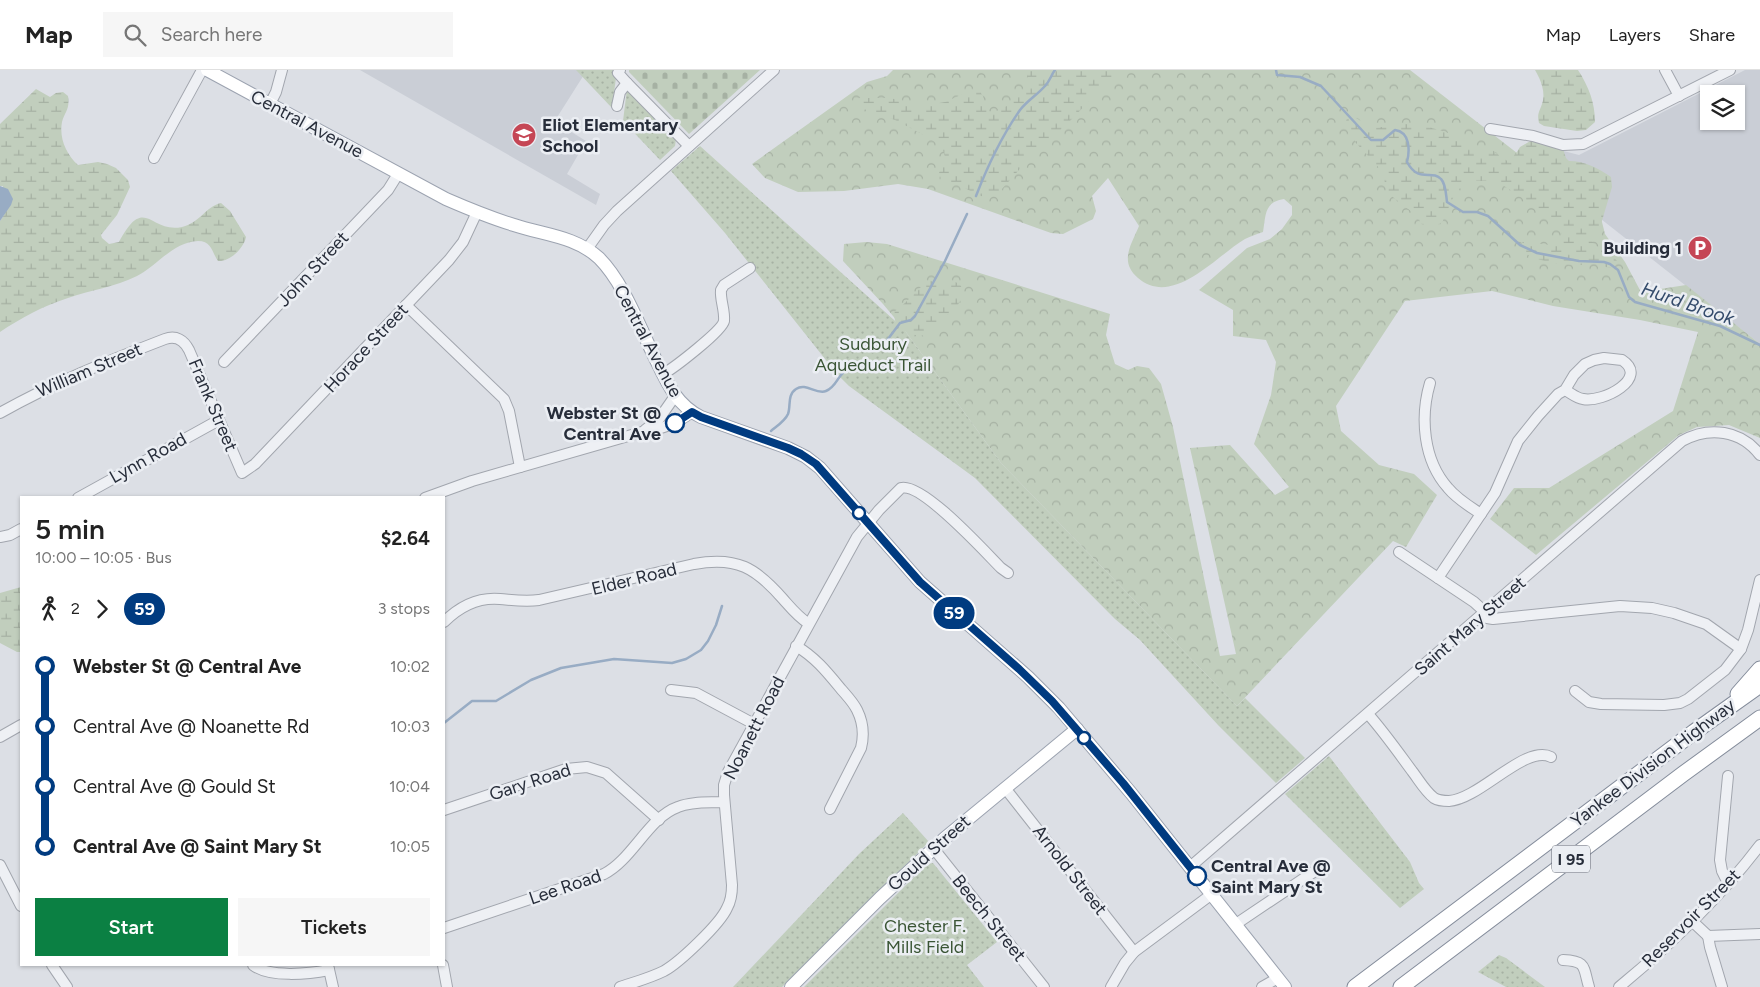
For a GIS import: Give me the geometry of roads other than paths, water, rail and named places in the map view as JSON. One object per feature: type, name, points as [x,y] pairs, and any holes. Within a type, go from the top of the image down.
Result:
[{"type":"highway","points":[[1724,711],[1760,670]]},
{"type":"highway","name":"Yankee Division Highway","points":[[1354,987],[1760,685]]},
{"type":"highway","name":"Yankee Division Highway","points":[[1401,987],[1760,718]]},
{"type":"highway","points":[[1741,732],[1760,724]]},
{"type":"main road","name":"Central Avenue","points":[[207,70],[446,199],[516,226],[562,237],[587,249],[604,264],[617,282],[662,374],[675,396],[692,412],[701,417],[781,445],[806,457],[829,477],[920,582],[1028,677],[1077,729],[1131,793],[1281,982]]},
{"type":"main road","name":"Gould Street","points":[[791,987],[880,898],[934,848],[1077,729]]},
{"type":"street","points":[[154,158],[202,70]]},
{"type":"street","points":[[270,104],[276,92],[282,70]]},
{"type":"street","points":[[587,249],[608,220],[774,70]]},
{"type":"street","points":[[1666,70],[1679,96]]},
{"type":"street","points":[[1490,129],[1533,136],[1563,145],[1583,144],[1730,70]]},
{"type":"street","points":[[619,72],[627,83],[689,146]]},
{"type":"street","points":[[618,106],[620,92],[627,83]]},
{"type":"street","name":"John Street","points":[[224,362],[388,190],[398,174]]},
{"type":"street","name":"Horace Street","points":[[242,473],[255,464],[459,248],[477,212]]},
{"type":"street","points":[[662,374],[678,364],[722,327],[724,320],[720,295],[722,287],[750,268]]},
{"type":"street","points":[[406,305],[504,399],[509,411],[520,467]]},
{"type":"street","name":"William Street","points":[[0,413],[39,391],[77,374],[165,339],[175,337],[181,340]]},
{"type":"street","name":"Frank Street","points":[[181,340],[189,350],[242,473]]},
{"type":"street","points":[[1438,578],[1499,487],[1518,441],[1548,404],[1565,390],[1578,371],[1594,360],[1604,358],[1625,362],[1629,368],[1630,374],[1627,382],[1608,396],[1598,399],[1582,399],[1565,390]]},
{"type":"street","points":[[1430,383],[1424,406],[1424,422],[1428,448],[1434,466],[1448,488],[1463,502],[1481,514]]},
{"type":"street","points":[[642,432],[659,419],[675,396]]},
{"type":"street","points":[[430,496],[462,484],[520,467],[642,432],[668,427],[692,412]]},
{"type":"street","name":"Lynn Road","points":[[82,496],[219,420]]},
{"type":"street","name":"Saint Mary Street","points":[[1190,867],[1682,441],[1703,433],[1729,433],[1746,441],[1760,455]]},
{"type":"street","name":"Noanett Road","points":[[620,987],[650,977],[670,967],[686,954],[725,912],[731,897],[732,886],[724,802],[724,785],[728,772],[808,624],[857,537],[868,523],[899,490],[908,487],[942,510],[1008,573]]},
{"type":"street","points":[[0,537],[10,535],[20,530]]},
{"type":"street","points":[[1399,552],[1478,605],[1484,617],[1492,619],[1620,606],[1652,608],[1706,624],[1741,649]]},
{"type":"street","name":"Elder Road","points":[[445,621],[460,609],[479,600],[492,599],[527,602],[694,564],[719,562],[739,565],[760,576],[808,624]]},
{"type":"street","points":[[1575,691],[1588,702],[1601,704],[1658,705],[1680,702],[1692,696],[1725,670],[1741,649],[1747,635],[1760,580]]},
{"type":"street","points":[[796,646],[817,661],[852,702],[857,710],[862,726],[863,742],[859,754],[830,809]]},
{"type":"street","points":[[671,690],[696,693],[754,724]]},
{"type":"street","points":[[1368,714],[1423,786],[1440,800],[1453,800],[1470,794],[1527,758],[1540,754],[1551,757]]},
{"type":"street","points":[[0,737],[20,726]]},
{"type":"street","name":"Gary Road","points":[[445,810],[566,769],[588,766],[606,773],[659,820]]},
{"type":"street","points":[[1728,776],[1720,860],[1722,871],[1728,883]]},
{"type":"street","name":"Arnold Street","points":[[1005,788],[1134,952]]},
{"type":"street","name":"Lee Road","points":[[445,928],[604,874],[618,864],[659,820],[672,809],[682,805],[724,802]]},
{"type":"street","name":"Reservoir Street","points":[[1619,987],[1692,921],[1728,883],[1760,844]]},
{"type":"street","name":"Beech Street","points":[[934,848],[1044,987]]},
{"type":"street","points":[[0,865],[20,904]]},
{"type":"street","points":[[1236,924],[1315,871]]},
{"type":"street","points":[[1111,987],[1134,952],[1212,894]]},
{"type":"street","points":[[1692,921],[1708,936],[1722,987]]},
{"type":"street","points":[[1708,936],[1760,934]]},
{"type":"street","points":[[1563,960],[1576,960],[1580,963],[1585,971],[1589,987]]},
{"type":"street","points":[[53,966],[67,987]]},
{"type":"street","points":[[255,966],[264,971],[275,973],[311,973],[328,968],[333,987]]},
{"type":"street","points":[[443,966],[448,987]]},
{"type":"street","points":[[1262,987],[1281,982]]},
{"type":"water","points":[[0,186],[8,189],[13,199],[0,221]]},
{"type":"waterway","name":"Hurd Brook","points":[[976,196],[995,152],[1013,120],[1023,107],[1047,84],[1055,70]]},
{"type":"waterway","name":"Hurd Brook","points":[[1276,70],[1277,75],[1300,77],[1321,86],[1371,140],[1383,140],[1395,130],[1400,131],[1408,142],[1407,162],[1416,173],[1437,176],[1444,184],[1447,202],[1463,212],[1477,212],[1488,216],[1520,245],[1537,253],[1579,261],[1610,264],[1618,270],[1629,297],[1635,302],[1720,326],[1760,345]]},
{"type":"waterway","name":"Hurd Brook","points":[[882,347],[900,323],[911,320],[915,316],[945,261],[967,214]]},
{"type":"waterway","name":"Hurd Brook","points":[[771,431],[787,417],[790,397],[793,391],[800,387],[822,392],[826,391],[832,387],[845,371]]},
{"type":"waterway","name":"Hurd Brook","points":[[445,722],[472,701],[496,701],[531,680],[561,668],[614,659],[672,663],[686,659],[701,650],[708,641],[722,606]]},
{"type":"place","name":"Eliot Elementary School","points":[[524,135]]},
{"type":"place","name":"Building 1","points":[[1700,248]]},
{"type":"place","name":"Webster St @ Central Ave","points":[[675,423]]},
{"type":"place","name":"Central Ave @ Saint Mary St","points":[[1197,876]]},
{"type":"park label","name":"Sudbury Aqueduct Trail","points":[[873,354]]},
{"type":"park label","name":"Chester F. Mills Field","points":[[925,936]]}]
